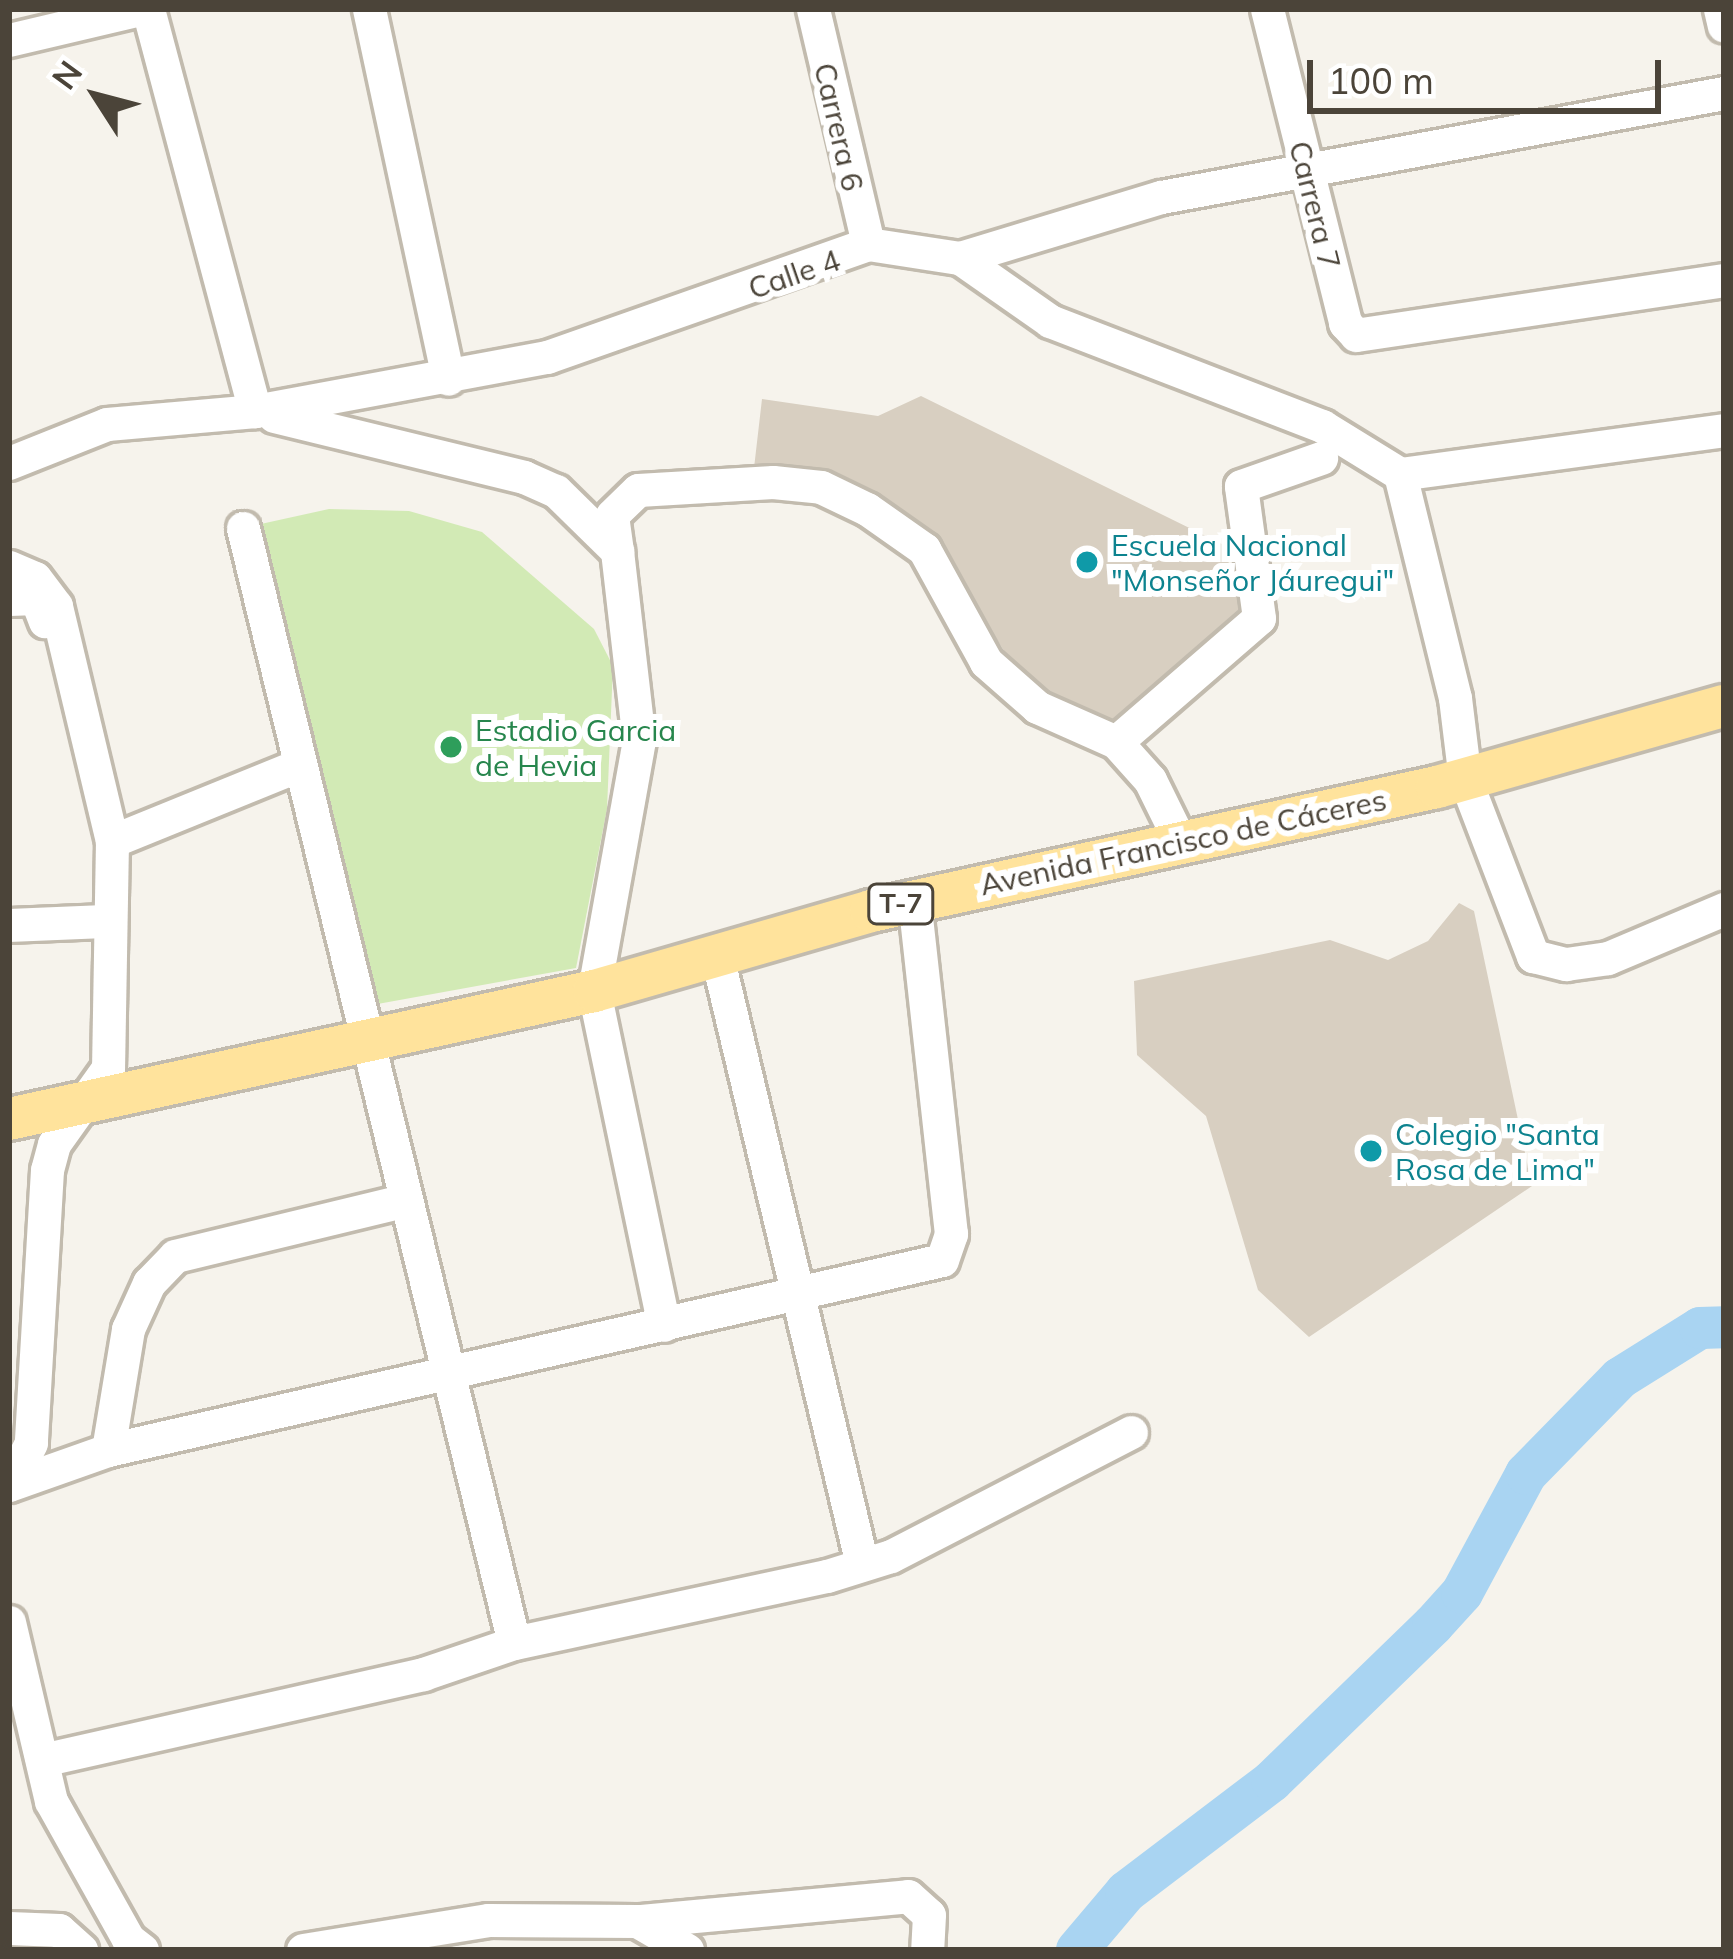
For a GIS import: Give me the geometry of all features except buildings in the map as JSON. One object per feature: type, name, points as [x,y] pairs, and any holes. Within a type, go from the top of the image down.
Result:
[{"type":"main road","name":"Avenida Francisco de Cáceres","points":[[9,1119],[594,991],[914,900],[1465,778],[1724,706]]},
{"type":"street","points":[[9,40],[144,9],[255,411],[524,477],[556,491],[616,551]]},
{"type":"street","points":[[369,9],[448,380]]},
{"type":"street","name":"Carrera 6","points":[[813,9],[868,244]]},
{"type":"street","name":"Carrera 7","points":[[1267,9],[1349,331],[1724,280]]},
{"type":"street","points":[[1720,9],[1724,26]]},
{"type":"street","name":"Calle 4","points":[[9,463],[107,424],[255,411],[448,380],[547,357],[868,244],[960,258],[1109,209],[1724,94]]},
{"type":"street","points":[[960,258],[1050,321],[1322,426],[1400,474],[1724,430]]},
{"type":"street","points":[[1116,742],[1259,618],[1241,486],[1321,458]]},
{"type":"street","points":[[1400,474],[1455,698],[1465,778],[1524,938],[1544,963],[1608,958],[1724,909]]},
{"type":"street","points":[[664,1325],[594,991],[639,740],[612,515],[638,490],[820,487],[924,549],[986,662],[1037,706],[1116,742],[1150,780],[1180,841]]},
{"type":"street","points":[[243,528],[297,766],[369,1038],[403,1201],[453,1374],[514,1643]]},
{"type":"street","points":[[9,567],[35,578],[56,606],[112,841],[100,921]]},
{"type":"street","points":[[9,599],[27,595],[41,605],[99,831],[108,1068],[79,1103],[47,1170],[31,1443],[9,1485]]},
{"type":"street","points":[[112,841],[297,766]]},
{"type":"street","points":[[9,1485],[108,1450],[942,1260],[950,1234],[914,900]]},
{"type":"street","points":[[9,925],[100,921]]},
{"type":"street","points":[[717,956],[861,1560]]},
{"type":"street","points":[[108,1450],[128,1329],[149,1283],[175,1256],[199,1244],[403,1201]]},
{"type":"street","points":[[42,1760],[423,1674],[514,1643],[827,1576],[861,1560],[890,1556],[1131,1432]]},
{"type":"street","points":[[9,1622],[52,1801],[133,1946]]},
{"type":"street","points":[[303,1950],[488,1920],[637,1922],[893,1895],[929,1915],[927,1950]]},
{"type":"street","points":[[637,1922],[667,1932],[687,1950]]},
{"type":"street","points":[[9,1928],[59,1930],[81,1950]]},
{"type":"green space","name":"Estadio Garcia de Hevia","points":[[329,509],[409,511],[482,532],[594,629],[613,666],[607,809],[576,968],[361,1007],[243,528]]},
{"type":"waterway","points":[[1077,1950],[1126,1892],[1272,1781],[1433,1625],[1462,1593],[1526,1474],[1620,1378],[1700,1328],[1724,1327]]},
{"type":"place","name":"Escuela Nacional \"Monseñor Jáuregui\"","points":[[1087,562]]},
{"type":"place","name":"Estadio Garcia de Hevia","points":[[451,747]]},
{"type":"place","name":"Colegio \"Santa Rosa de Lima\"","points":[[1371,1151]]}]
